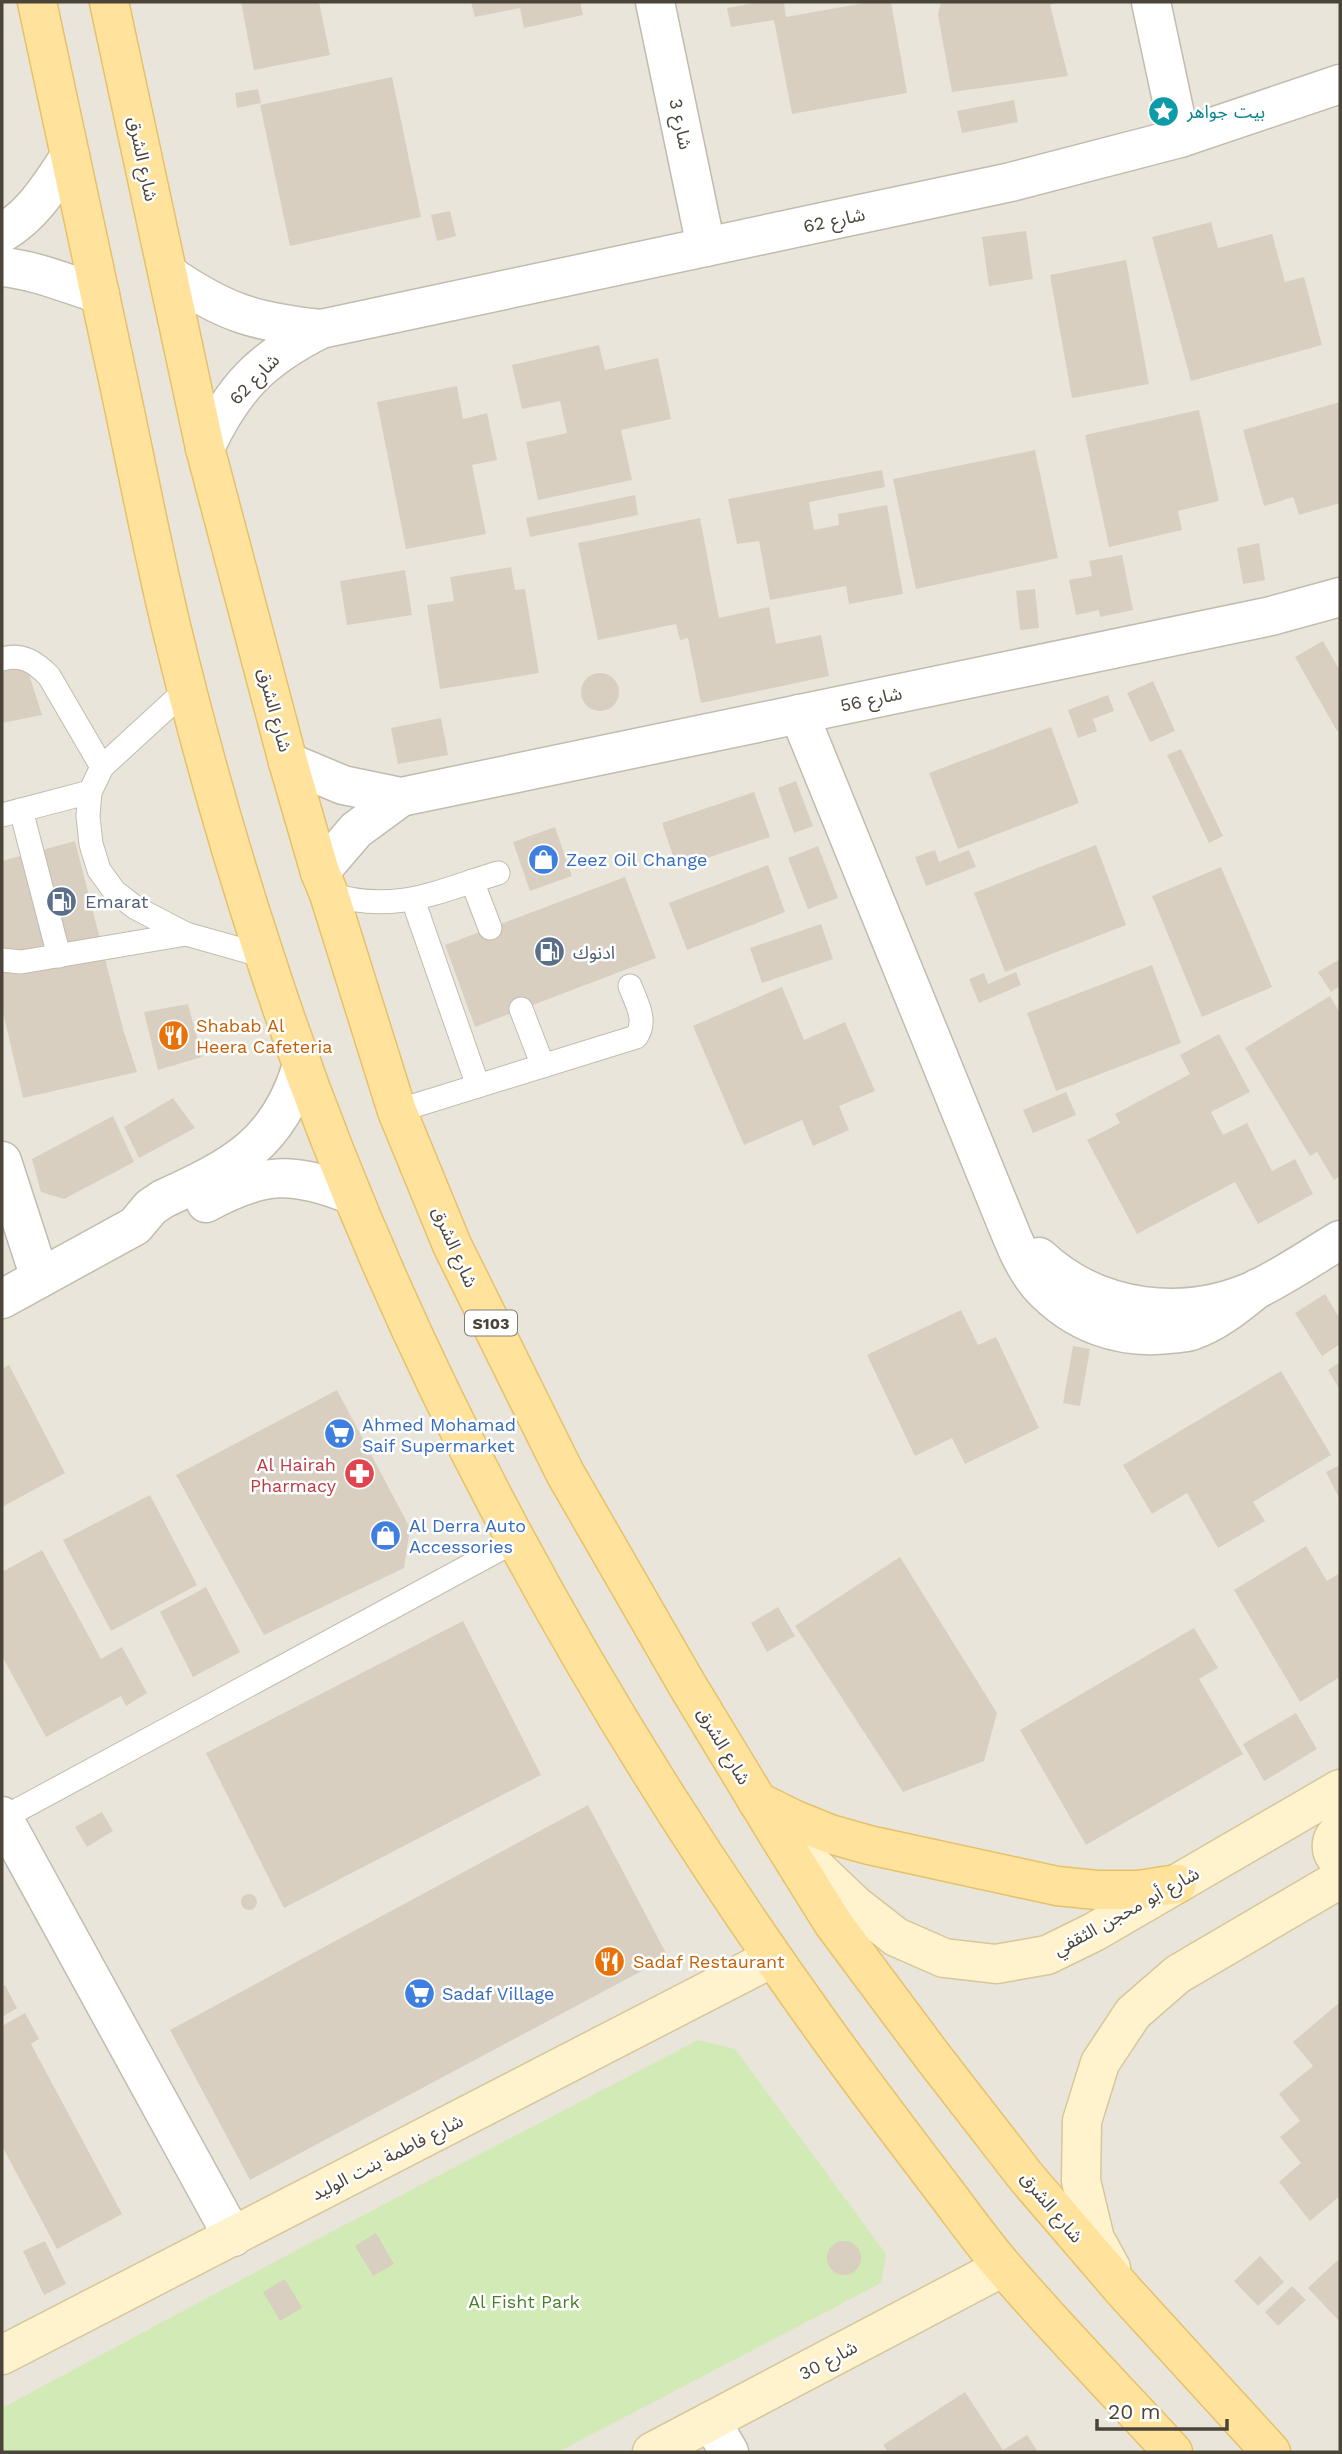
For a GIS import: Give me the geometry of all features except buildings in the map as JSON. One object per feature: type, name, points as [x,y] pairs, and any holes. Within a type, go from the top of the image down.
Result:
[{"type":"main road","points":[[37,2],[169,615],[222,818],[264,956],[352,1195],[449,1406],[517,1540],[620,1721],[694,1841],[772,1958],[878,2104],[1003,2267],[1173,2452]]},
{"type":"main road","name":"شارع الشرق","points":[[109,2],[205,448],[288,762],[397,1111],[452,1245],[565,1473],[686,1683],[833,1923],[1027,2178],[1124,2291],[1271,2452]]},
{"type":"main road","points":[[764,1813],[793,1819],[830,1834],[869,1845],[1057,1886],[1138,1890],[1177,1884]]},
{"type":"street","name":"شارع 3","points":[[655,2],[706,247]]},
{"type":"street","points":[[1151,2],[1180,138]]},
{"type":"street","name":"شارع 62","points":[[205,448],[219,418],[239,389],[263,364],[290,344],[321,329],[1012,182],[1180,138],[1340,84]]},
{"type":"street","points":[[2,233],[26,215],[41,199],[70,156]]},
{"type":"street","points":[[2,267],[46,275],[100,294]]},
{"type":"street","name":"شارع 62","points":[[168,274],[202,297],[239,314],[279,325],[321,329]]},
{"type":"street","name":"شارع 56","points":[[288,762],[343,785],[401,797],[1271,616],[1340,597]]},
{"type":"street","points":[[799,714],[1017,1249],[1039,1285],[1070,1313],[1107,1331],[1148,1337],[1190,1331],[1227,1314],[1258,1288],[1340,1240]]},
{"type":"street","name":"شارع 56","points":[[325,883],[356,830],[401,797]]},
{"type":"street","points":[[2,1299],[135,1226],[151,1207],[223,1169],[259,1142],[287,1107],[302,1065]]},
{"type":"street","points":[[2,1161],[40,1279]]},
{"type":"street","points":[[135,1226],[167,1222],[229,1190],[277,1178],[301,1178],[352,1195]]},
{"type":"street","name":"شارع أبو محجن الثقفي","points":[[764,1813],[855,1905],[896,1937],[944,1958],[996,1964],[1046,1955],[1094,1932],[1340,1789]]},
{"type":"street","points":[[2,1817],[233,2237]]},
{"type":"street","points":[[1340,1831],[1332,1839],[1331,1847],[1336,1859],[1340,1861]]},
{"type":"street","points":[[1124,2291],[1094,2239],[1080,2181],[1082,2121],[1100,2063],[1133,2013],[1178,1974],[1340,1879]]},
{"type":"street","name":"شارع فاطمة بنت الوليد","points":[[2,2355],[772,1958]]},
{"type":"street","name":"شارع 30","points":[[652,2452],[720,2437],[1003,2267]]},
{"type":"lane","points":[[2,659],[26,658],[39,665],[49,676],[103,766]]},
{"type":"lane","points":[[187,689],[103,766],[90,792],[88,816],[91,844],[99,870],[114,892],[148,915],[186,934],[264,956]]},
{"type":"lane","points":[[59,956],[11,813],[90,792]]},
{"type":"lane","points":[[325,883],[346,899],[379,903],[412,900],[498,873]]},
{"type":"lane","points":[[472,881],[490,928]]},
{"type":"lane","points":[[412,900],[478,1086]]},
{"type":"lane","points":[[2,960],[21,962],[186,934]]},
{"type":"lane","points":[[397,1111],[636,1037],[642,1022],[630,986]]},
{"type":"lane","points":[[521,1009],[543,1066]]},
{"type":"lane","points":[[2,1817],[517,1540]]},
{"type":"shaded area","points":[[2,2],[1340,2],[1340,2452],[2,2452]]},
{"type":"green space","name":"Al Fisht Park","points":[[698,2040],[735,2049],[886,2254],[881,2283],[558,2452],[2,2452],[2,2408]]},
{"type":"place","name":"بيت جواهر","points":[[1164,111]]},
{"type":"place","name":"Zeez Oil Change","points":[[543,859]]},
{"type":"place","name":"Emarat","points":[[62,901]]},
{"type":"place","name":"ادنوك","points":[[550,952]]},
{"type":"place","name":"Shabab Al Heera Cafeteria","points":[[173,1035]]},
{"type":"place","name":"Ahmed Mohamad Saif Supermarket","points":[[339,1434]]},
{"type":"place","name":"Al Hairah Pharmacy","points":[[359,1474]]},
{"type":"place","name":"Al Derra Auto Accessories","points":[[386,1535]]},
{"type":"place","name":"Sadaf Restaurant","points":[[610,1961]]},
{"type":"place","name":"Sadaf Village","points":[[419,1993]]}]
